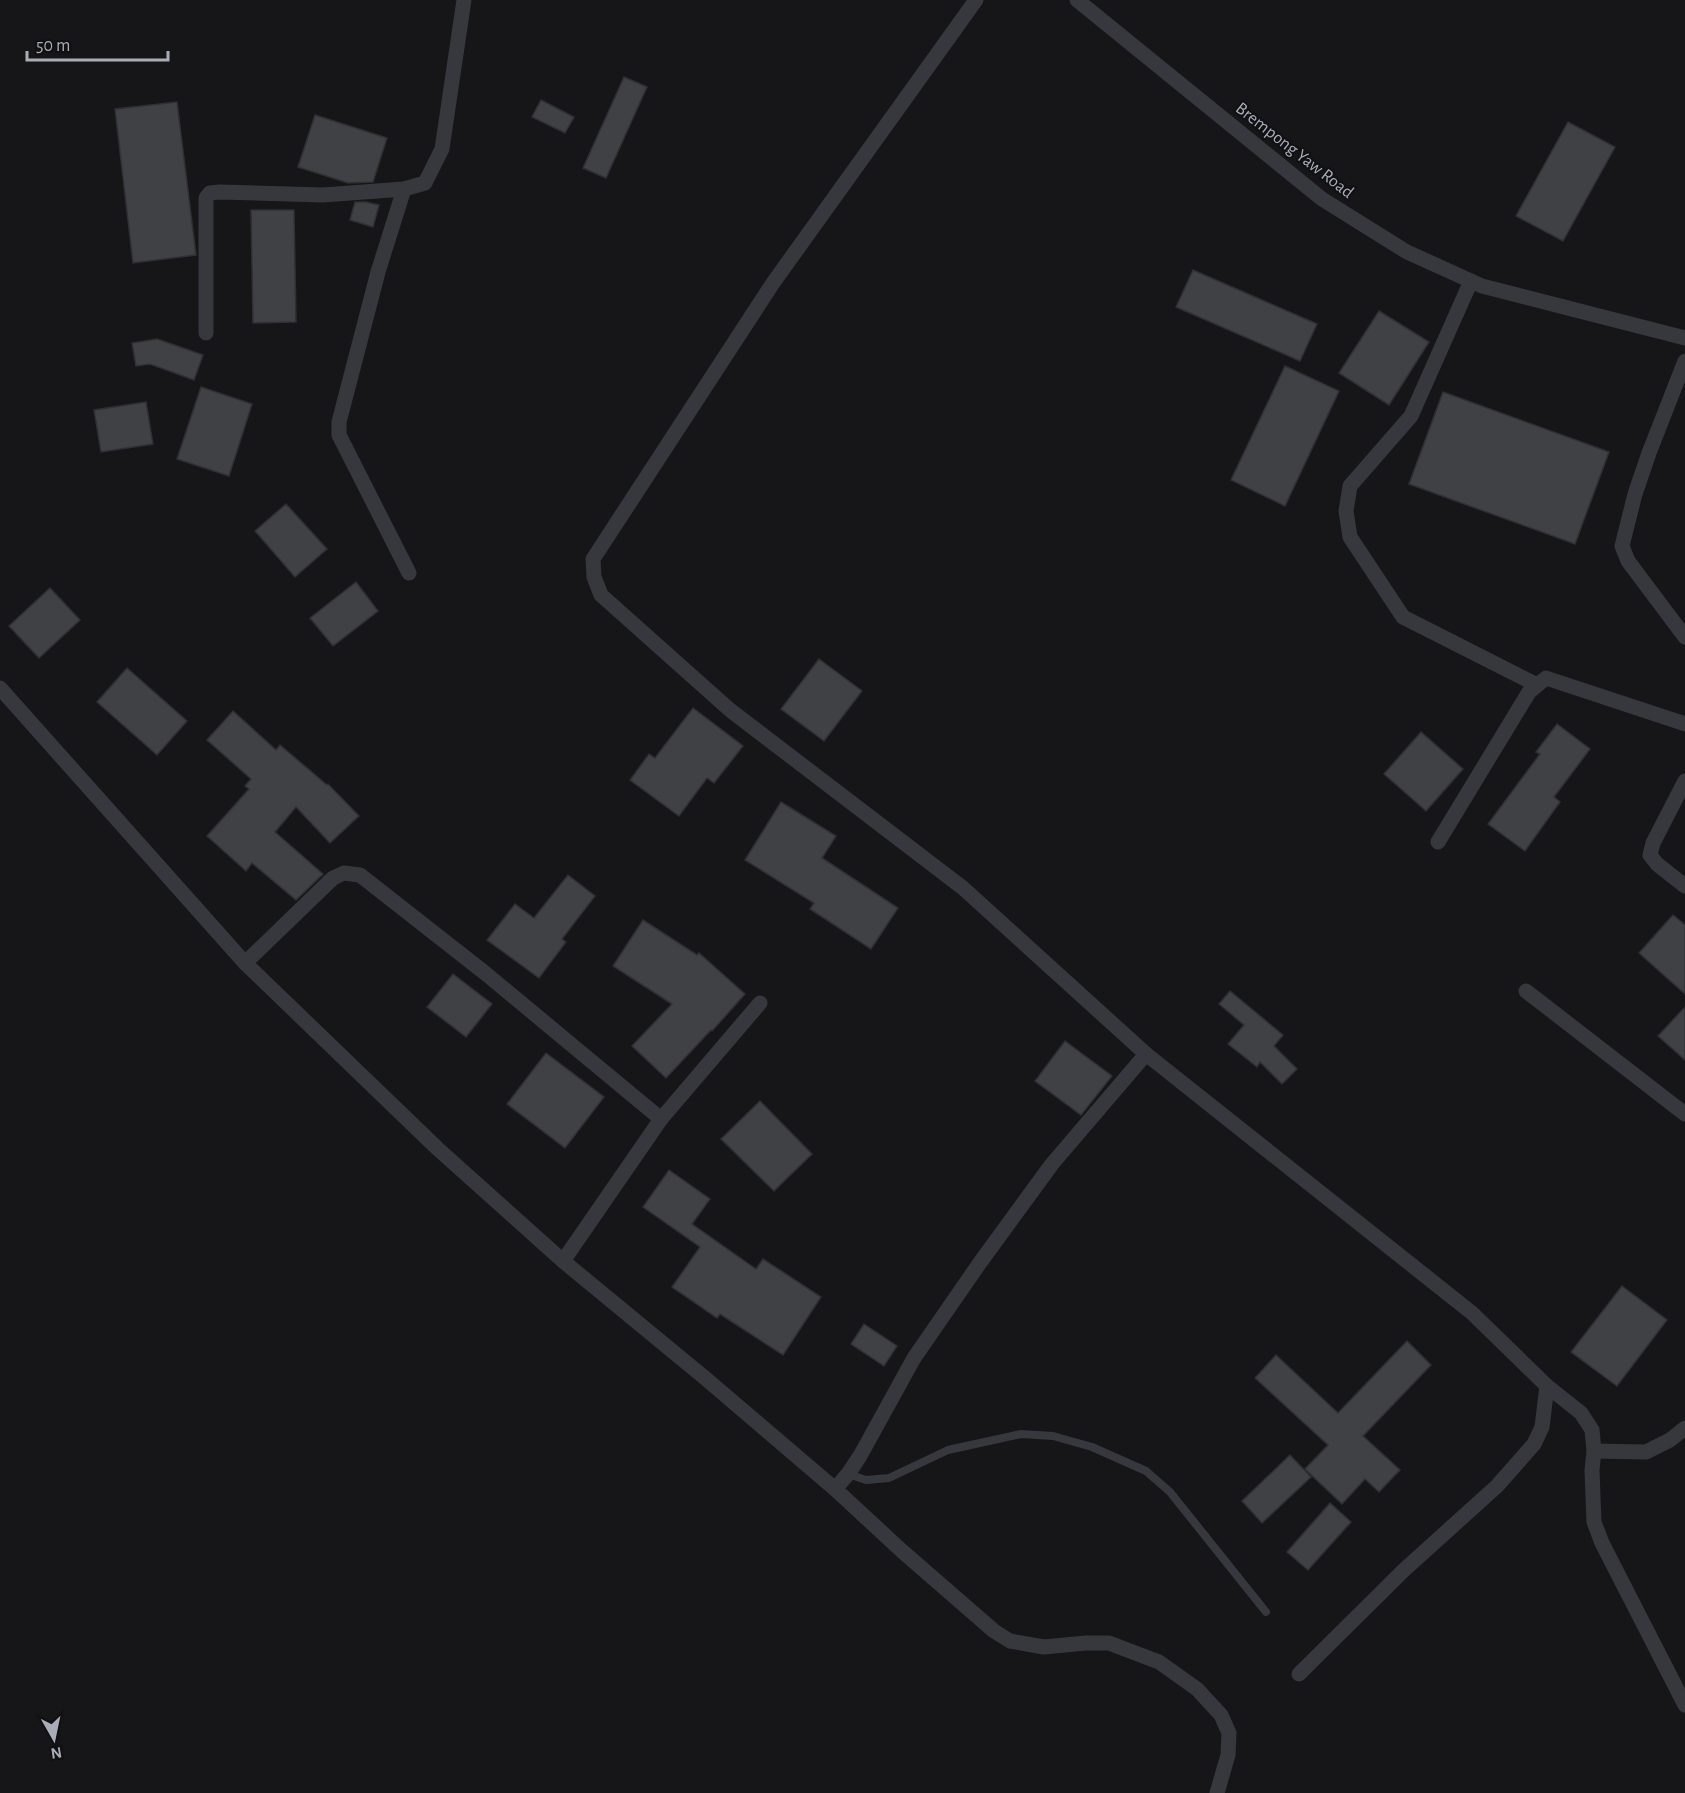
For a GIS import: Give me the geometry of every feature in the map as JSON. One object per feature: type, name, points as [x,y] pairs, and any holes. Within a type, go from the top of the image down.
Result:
[{"type":"street","points":[[206,333],[206,198],[210,194],[220,192],[323,195],[404,189],[425,183],[442,149],[464,0]]},
{"type":"street","points":[[976,0],[773,283],[593,559],[594,577],[601,595],[730,710],[963,888],[1146,1054],[1472,1313],[1547,1386],[1581,1413],[1592,1430],[1594,1522],[1602,1543],[1685,1705]]},
{"type":"street","name":"Brempong Yaw Road","points":[[1077,0],[1322,199],[1407,252],[1482,286],[1685,338]]},
{"type":"street","points":[[404,189],[378,272],[339,422],[339,435],[409,573]]},
{"type":"street","points":[[1471,281],[1411,416],[1350,486],[1346,511],[1350,537],[1403,616],[1537,685]]},
{"type":"street","points":[[1685,361],[1635,494],[1622,546],[1628,561],[1685,637]]},
{"type":"street","points":[[1438,842],[1529,692],[1546,678],[1685,724]]},
{"type":"street","points":[[0,688],[244,963],[438,1149],[563,1261],[835,1489],[994,1631],[1010,1641],[1044,1647],[1109,1643],[1159,1662],[1197,1689],[1221,1715],[1229,1733],[1228,1755],[1217,1793]]},
{"type":"street","points":[[1685,781],[1653,843],[1650,855],[1657,864],[1685,886]]},
{"type":"street","points":[[244,963],[333,878],[344,873],[360,875],[485,973],[661,1119]]},
{"type":"street","points":[[1526,991],[1685,1114]]},
{"type":"street","points":[[563,1261],[661,1119],[760,1003]]},
{"type":"street","points":[[835,1489],[860,1456],[914,1358],[980,1264],[1052,1164],[1146,1054]]},
{"type":"street","points":[[1299,1674],[1404,1570],[1497,1486],[1534,1444],[1542,1427],[1547,1386]]},
{"type":"street","points":[[1594,1451],[1646,1452],[1670,1440],[1685,1428]]},
{"type":"lane","points":[[848,1474],[866,1480],[889,1478],[948,1450],[1021,1434],[1053,1436],[1092,1447],[1146,1471],[1170,1492],[1266,1612]]},
{"type":"building","points":[[624,77],[647,87],[606,178],[583,168]]},
{"type":"building","points":[[541,100],[574,117],[565,133],[532,117]]},
{"type":"building","points":[[177,102],[196,255],[133,263],[115,109]]},
{"type":"building","points":[[315,115],[387,138],[373,182],[348,183],[298,167]]},
{"type":"building","points":[[1568,122],[1615,147],[1563,241],[1516,216]]},
{"type":"building","points":[[355,202],[379,205],[373,227],[350,220]]},
{"type":"building","points":[[251,210],[294,210],[296,322],[253,323]]},
{"type":"building","points":[[1193,270],[1317,324],[1300,361],[1176,307]]},
{"type":"building","points":[[1379,311],[1429,342],[1389,405],[1339,373]]},
{"type":"building","points":[[157,339],[203,355],[194,380],[150,364],[136,366],[132,343]]},
{"type":"building","points":[[1285,366],[1339,391],[1285,506],[1231,480]]},
{"type":"building","points":[[201,387],[252,404],[229,476],[177,459]]},
{"type":"building","points":[[1443,392],[1609,452],[1575,544],[1409,484]]},
{"type":"building","points":[[146,402],[153,444],[101,452],[94,410]]},
{"type":"building","points":[[286,504],[327,549],[295,577],[255,531]]},
{"type":"building","points":[[356,582],[378,611],[333,646],[310,618]]},
{"type":"building","points":[[50,588],[80,620],[39,658],[9,626]]},
{"type":"building","points":[[819,659],[862,691],[824,741],[781,709]]},
{"type":"building","points":[[127,668],[187,721],[157,755],[97,702]]},
{"type":"building","points":[[693,708],[743,746],[714,783],[707,778],[679,816],[630,780],[649,754],[655,758]]},
{"type":"building","points":[[233,711],[276,750],[280,745],[328,784],[359,816],[330,843],[296,807],[275,832],[323,874],[296,900],[252,863],[246,871],[207,836],[249,789],[245,786],[251,779],[207,740]]},
{"type":"building","points":[[1557,724],[1590,749],[1554,797],[1560,802],[1525,851],[1488,824],[1540,754],[1536,752]]},
{"type":"building","points":[[1421,732],[1463,769],[1426,811],[1384,774]]},
{"type":"building","points":[[781,802],[836,836],[822,858],[898,908],[871,949],[810,909],[814,903],[745,860]]},
{"type":"building","points":[[568,875],[595,896],[562,939],[566,942],[539,978],[487,940],[515,904],[534,918]]},
{"type":"building","points":[[1673,915],[1685,925],[1685,994],[1639,953]]},
{"type":"building","points":[[643,920],[697,955],[699,953],[745,994],[666,1078],[632,1046],[672,1004],[613,966]]},
{"type":"building","points":[[453,974],[492,1004],[466,1037],[427,1007]]},
{"type":"building","points":[[1230,991],[1283,1035],[1274,1046],[1297,1069],[1282,1084],[1260,1062],[1257,1067],[1228,1044],[1244,1025],[1219,1004]]},
{"type":"building","points":[[1685,1007],[1685,1060],[1658,1036]]},
{"type":"building","points":[[1065,1041],[1112,1076],[1081,1115],[1035,1081]]},
{"type":"building","points":[[546,1053],[604,1097],[565,1148],[507,1104]]},
{"type":"building","points":[[760,1101],[812,1154],[774,1191],[721,1139]]},
{"type":"building","points":[[669,1170],[710,1199],[692,1224],[756,1269],[763,1259],[821,1297],[783,1355],[720,1314],[717,1318],[672,1287],[700,1247],[643,1207]]},
{"type":"building","points":[[1622,1286],[1667,1320],[1617,1386],[1571,1352]]},
{"type":"building","points":[[864,1324],[897,1346],[884,1366],[851,1344]]},
{"type":"building","points":[[1407,1341],[1431,1365],[1363,1436],[1400,1470],[1379,1492],[1365,1479],[1342,1504],[1305,1469],[1328,1445],[1255,1378],[1276,1355],[1338,1413]]},
{"type":"building","points":[[1290,1455],[1311,1477],[1262,1523],[1242,1501]]},
{"type":"building","points":[[1330,1503],[1351,1522],[1308,1570],[1287,1552]]}]
